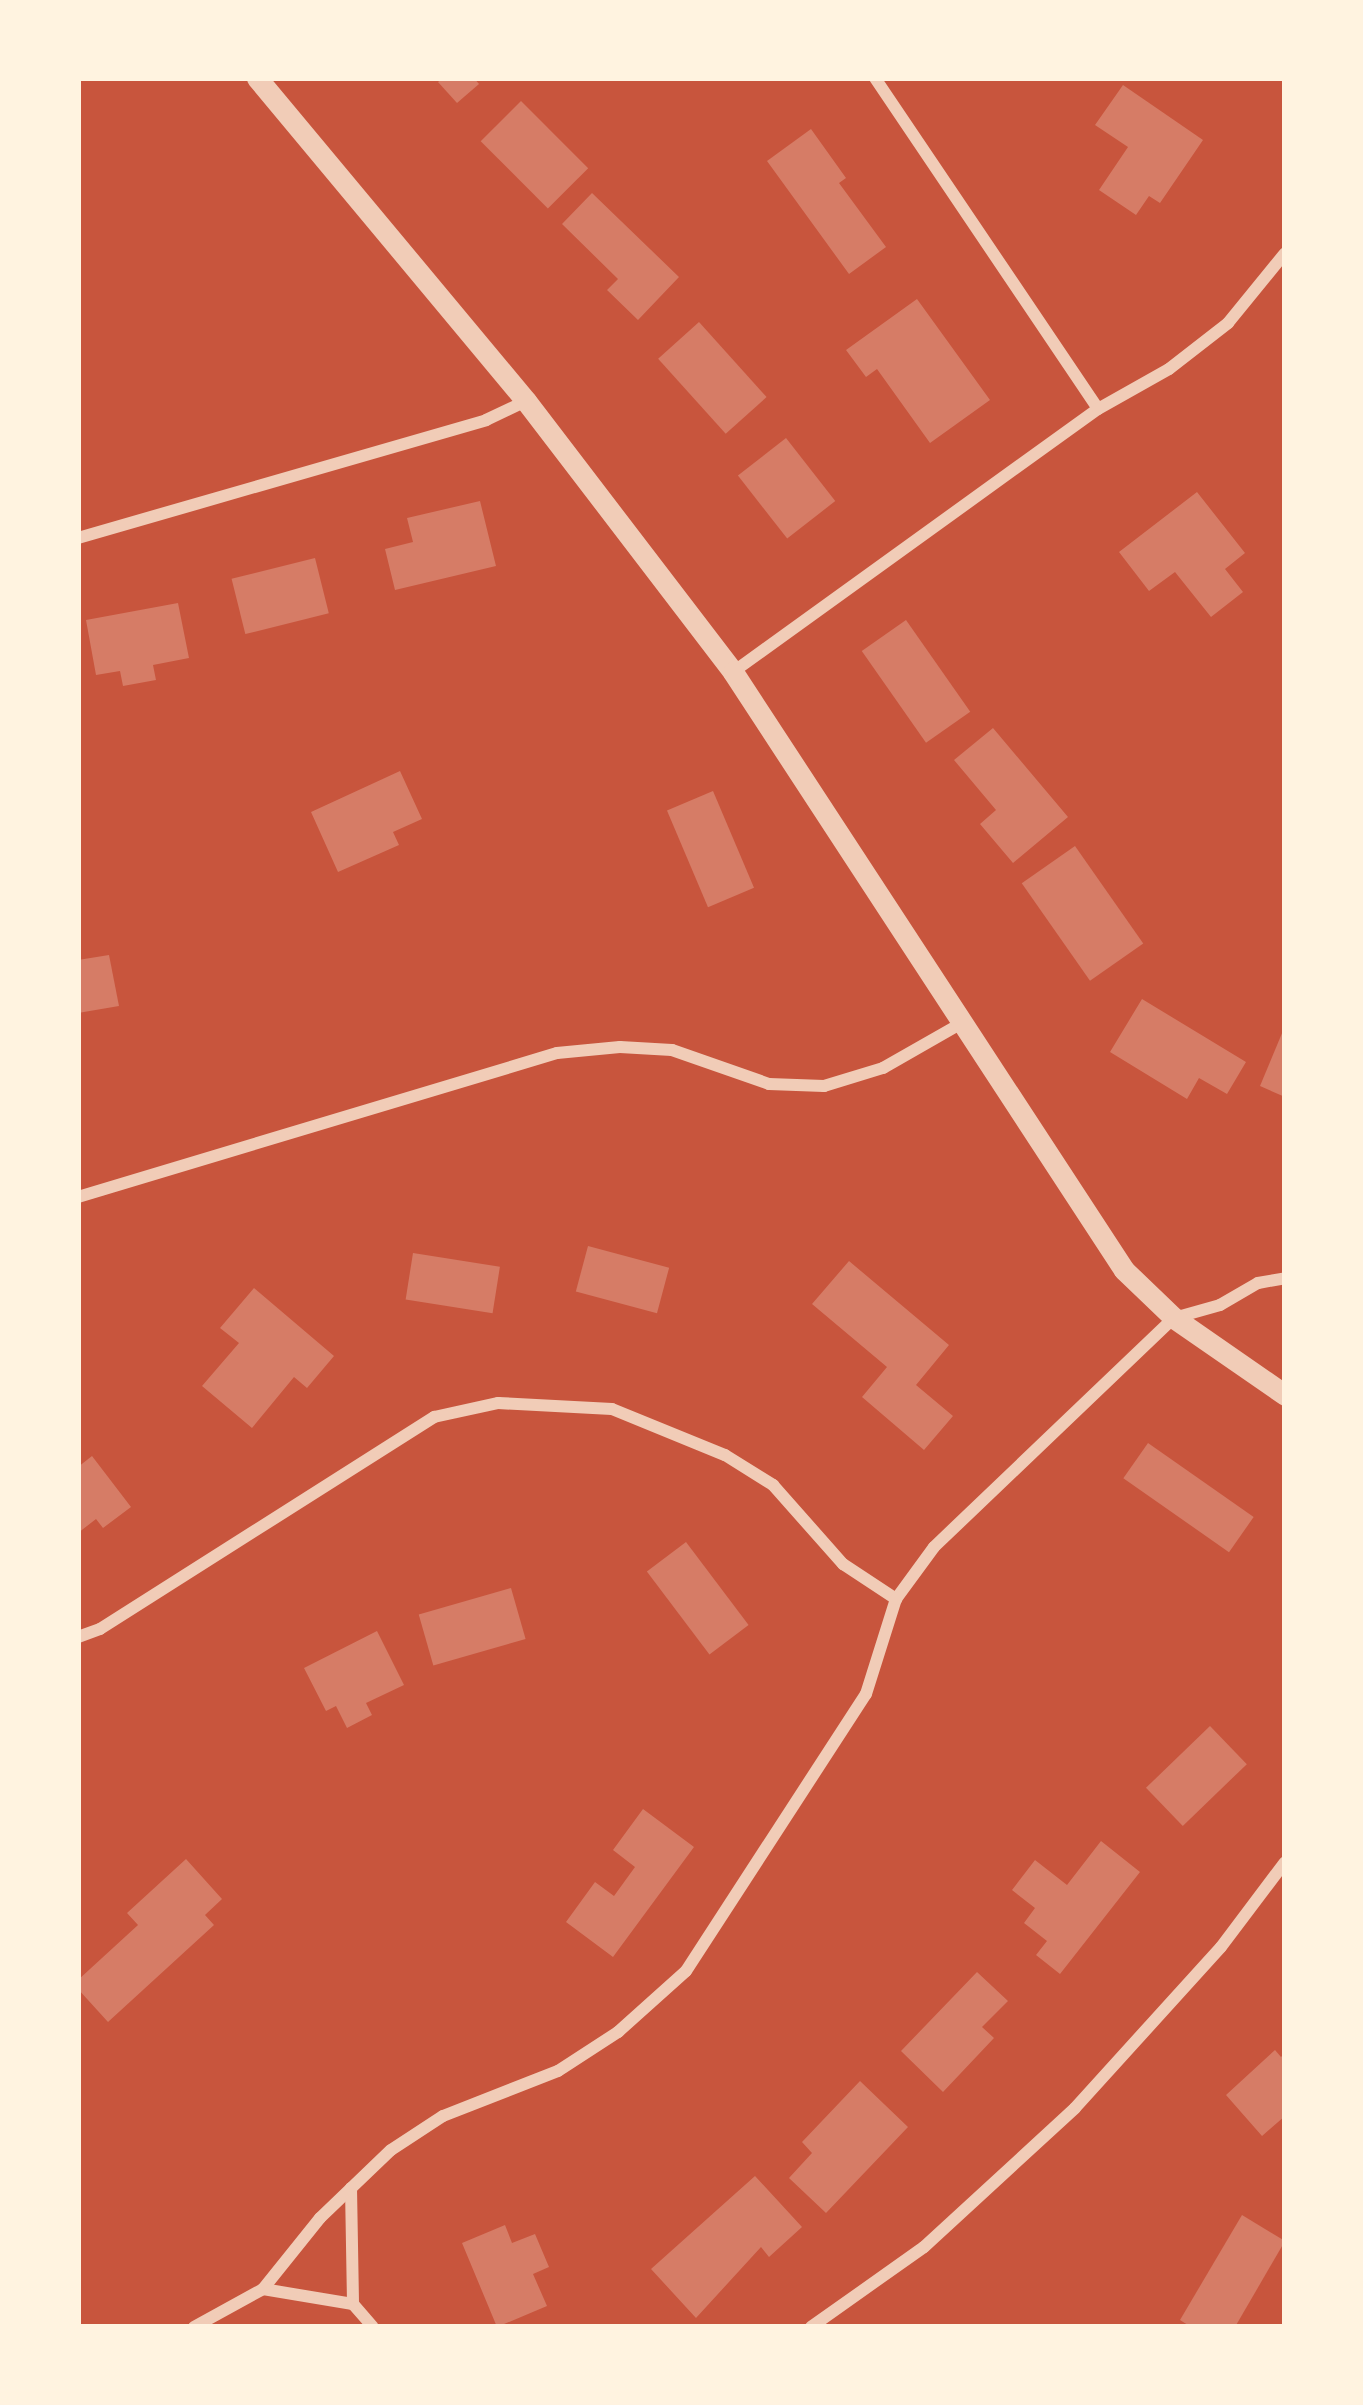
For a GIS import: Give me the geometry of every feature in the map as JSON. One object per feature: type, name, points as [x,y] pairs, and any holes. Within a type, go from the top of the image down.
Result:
[{"type":"street","points":[[257,78],[526,401],[733,672],[1124,1270],[1174,1318],[1285,1395]]},
{"type":"street","points":[[875,78],[1098,409]]},
{"type":"street","points":[[733,672],[1098,409],[1169,369],[1228,323],[1285,253]]},
{"type":"street","points":[[78,538],[486,420],[526,401]]},
{"type":"street","points":[[78,1197],[557,1053],[672,1050],[769,1084],[824,1086],[884,1068],[960,1024]]},
{"type":"street","points":[[194,2327],[263,2289],[351,2188],[391,2150],[443,2116],[558,2071],[618,2032],[686,1971],[866,1694],[896,1599],[934,1546],[1174,1318],[1220,1305],[1258,1283],[1285,1278]]},
{"type":"street","points":[[78,1636],[100,1629],[434,1417],[498,1403],[612,1409],[725,1455],[772,1485],[843,1564],[896,1599]]},
{"type":"street","points":[[811,2327],[924,2247],[1075,2108],[1221,1948],[1285,1862]]},
{"type":"street","points":[[351,2188],[353,2304]]},
{"type":"street","points":[[263,2289],[353,2304],[373,2327]]},
{"type":"building","points":[[474,78],[479,84],[457,103],[438,82]]},
{"type":"building","points":[[1123,85],[1203,140],[1160,203],[1149,196],[1136,215],[1099,190],[1128,147],[1095,125]]},
{"type":"building","points":[[521,101],[588,168],[548,208],[481,141]]},
{"type":"building","points":[[811,129],[846,178],[839,183],[886,247],[849,274],[767,161]]},
{"type":"building","points":[[592,193],[679,277],[638,320],[607,290],[618,279],[562,224]]},
{"type":"building","points":[[917,299],[990,400],[930,443],[877,369],[866,377],[846,350]]},
{"type":"building","points":[[699,322],[767,397],[726,434],[658,359]]},
{"type":"building","points":[[786,438],[835,501],[787,539],[738,476]]},
{"type":"building","points":[[1197,492],[1245,553],[1225,569],[1243,592],[1211,617],[1175,572],[1149,591],[1119,552]]},
{"type":"building","points":[[480,501],[496,566],[395,590],[385,549],[413,542],[407,518]]},
{"type":"building","points":[[315,558],[329,613],[245,634],[232,579]]},
{"type":"building","points":[[178,603],[189,658],[153,665],[156,680],[123,686],[120,671],[96,675],[86,620]]},
{"type":"building","points":[[906,620],[970,712],[926,743],[862,651]]},
{"type":"building","points":[[993,728],[1068,817],[1013,863],[980,824],[996,810],[954,760]]},
{"type":"building","points":[[400,771],[422,819],[393,832],[399,845],[338,872],[311,812]]},
{"type":"building","points":[[713,791],[754,888],[708,907],[667,811]]},
{"type":"building","points":[[1075,846],[1143,943],[1090,981],[1022,883]]},
{"type":"building","points":[[109,955],[119,1006],[78,1013],[78,960]]},
{"type":"building","points":[[1142,999],[1246,1062],[1227,1094],[1199,1078],[1187,1099],[1110,1052]]},
{"type":"building","points":[[1285,1026],[1285,1097],[1260,1086]]},
{"type":"building","points":[[588,1246],[669,1268],[657,1313],[576,1291]]},
{"type":"building","points":[[413,1253],[500,1267],[493,1313],[406,1299]]},
{"type":"building","points":[[849,1261],[949,1345],[916,1385],[953,1416],[924,1450],[862,1397],[887,1367],[812,1304]]},
{"type":"building","points":[[254,1288],[334,1356],[307,1388],[294,1377],[252,1428],[202,1386],[239,1343],[220,1328]]},
{"type":"building","points":[[1148,1443],[1254,1517],[1229,1552],[1123,1478]]},
{"type":"building","points":[[92,1456],[131,1507],[103,1528],[96,1519],[78,1533],[78,1467]]},
{"type":"building","points":[[686,1542],[749,1625],[709,1655],[647,1571]]},
{"type":"building","points":[[511,1588],[526,1639],[433,1665],[419,1614]]},
{"type":"building","points":[[377,1631],[404,1685],[366,1703],[372,1715],[347,1728],[336,1706],[326,1711],[304,1668]]},
{"type":"building","points":[[1210,1726],[1247,1764],[1183,1826],[1146,1788]]},
{"type":"building","points":[[643,1809],[694,1847],[613,1957],[566,1922],[595,1882],[614,1896],[635,1867],[613,1850]]},
{"type":"building","points":[[1101,1841],[1140,1872],[1060,1974],[1036,1955],[1047,1941],[1024,1923],[1035,1908],[1012,1890],[1035,1860],[1067,1885]]},
{"type":"building","points":[[186,1859],[222,1899],[205,1915],[214,1925],[108,2022],[78,1989],[78,1980],[138,1925],[127,1913]]},
{"type":"building","points":[[977,1972],[1008,2001],[982,2027],[994,2038],[943,2092],[901,2051]]},
{"type":"building","points":[[1275,2050],[1281,2057],[1285,2053],[1285,2116],[1262,2136],[1226,2095]]},
{"type":"building","points":[[860,2081],[908,2127],[826,2213],[789,2178],[812,2153],[802,2142]]},
{"type":"building","points":[[755,2176],[802,2227],[769,2257],[761,2247],[696,2318],[651,2269]]},
{"type":"building","points":[[1242,2215],[1285,2241],[1235,2327],[1191,2327],[1180,2320]]},
{"type":"building","points":[[505,2225],[512,2243],[535,2234],[549,2267],[533,2274],[547,2306],[497,2327],[462,2243]]}]
